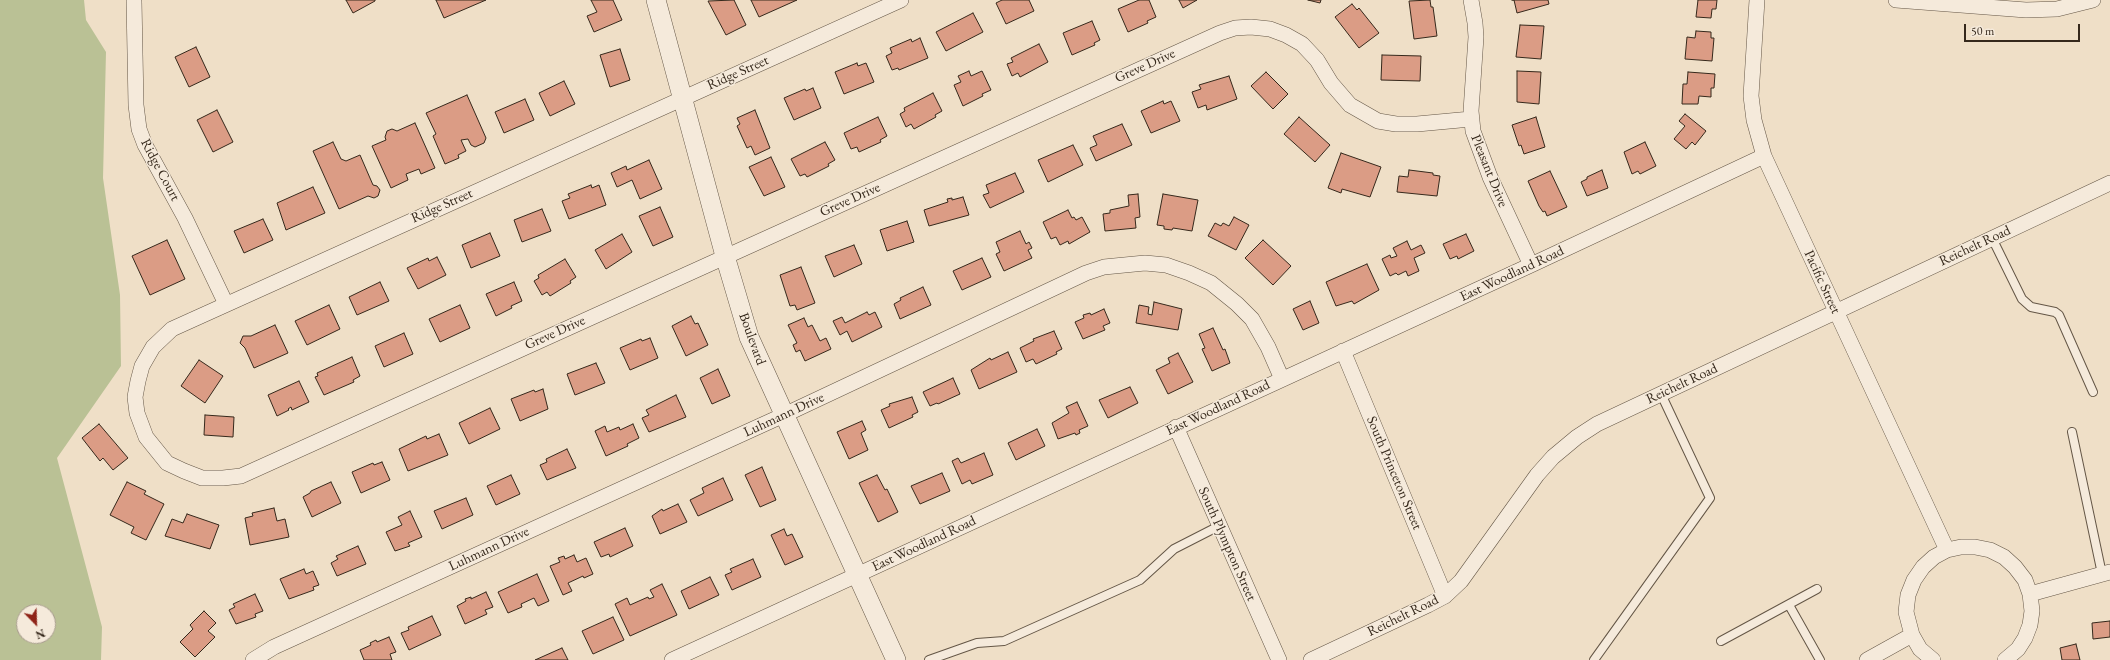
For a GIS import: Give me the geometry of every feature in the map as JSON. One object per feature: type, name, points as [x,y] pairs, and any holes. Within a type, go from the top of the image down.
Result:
[{"type":"street","name":"Boulevard","points":[[656,0],[725,256],[749,337],[896,660]]},
{"type":"street","name":"Ridge Street","points":[[214,478],[202,478],[167,463],[146,437],[140,424],[136,397],[142,366],[153,347],[172,329],[900,0]]},
{"type":"street","name":"Pleasant Drive","points":[[1471,0],[1476,37],[1471,119],[1475,138],[1490,177],[1531,265]]},
{"type":"street","name":"Pacific Street","points":[[1757,0],[1751,96],[1754,120],[1764,156],[1948,550]]},
{"type":"street","points":[[1896,0],[2026,10],[2057,9],[2093,0]]},
{"type":"street","name":"Ridge Court","points":[[134,1],[136,105],[139,129],[185,218],[226,304]]},
{"type":"street","name":"Greve Drive","points":[[214,478],[240,476],[1220,32],[1236,28],[1251,27],[1270,29],[1286,35],[1302,44],[1317,60],[1342,98],[1359,111],[1378,121],[1396,124],[1417,124],[1471,119]]},
{"type":"street","name":"East Woodland Road","points":[[672,660],[1531,265],[1764,156]]},
{"type":"street","name":"Reichelt Road","points":[[1311,660],[1428,606],[1445,596],[1461,581],[1537,475],[1553,457],[1577,436],[1597,424],[2110,183]]},
{"type":"street","name":"Luhmann Drive","points":[[252,660],[274,647],[784,415],[1086,273],[1104,267],[1145,263],[1178,268],[1202,278],[1223,292],[1244,311],[1257,327],[1282,379]]},
{"type":"street","name":"South Princeton Street","points":[[1344,351],[1445,596]]},
{"type":"street","name":"South Plympton Street","points":[[1176,427],[1279,660]]},
{"type":"street","points":[[1933,660],[1920,648],[1912,635],[1906,612],[1908,595],[1914,580],[1923,567],[1934,557],[1948,550],[1961,547],[1975,547],[1990,550],[2004,557],[2015,567],[2025,580],[2030,594],[2032,611],[2030,625],[2018,649],[2006,660]]},
{"type":"street","points":[[2030,594],[2106,573]]},
{"type":"street","points":[[1867,660],[1912,635]]},
{"type":"lane","points":[[1992,238],[2022,299],[2031,307],[2055,312],[2059,315],[2092,392]]},
{"type":"lane","points":[[1594,660],[1710,498],[1661,394]]},
{"type":"lane","points":[[2072,432],[2106,573]]},
{"type":"lane","points":[[929,660],[977,643],[1004,641],[1140,580],[1174,549],[1219,526]]},
{"type":"lane","points":[[1721,641],[1817,589]]},
{"type":"lane","points":[[1789,605],[1820,660]]},
{"type":"green space","points":[[0,0],[84,0],[86,20],[106,52],[103,178],[120,295],[121,366],[57,458],[102,627],[101,660],[0,660]]},
{"type":"building","points":[[346,0],[375,0],[375,1],[353,13]]},
{"type":"building","points":[[436,0],[486,0],[444,18]]},
{"type":"building","points":[[591,0],[613,0],[622,20],[594,32],[587,16],[597,12]]},
{"type":"building","points":[[734,0],[746,25],[726,35],[708,1]]},
{"type":"building","points":[[751,0],[797,0],[759,17]]},
{"type":"building","points":[[1002,0],[1029,0],[1034,11],[1006,24],[996,3]]},
{"type":"building","points":[[1139,0],[1149,0],[1156,17],[1147,21],[1148,23],[1128,32],[1118,9]]},
{"type":"building","points":[[1179,0],[1197,0],[1183,8]]},
{"type":"building","points":[[1308,0],[1321,0],[1320,3]]},
{"type":"building","points":[[1430,0],[1431,7],[1433,7],[1437,36],[1414,39],[1409,1]]},
{"type":"building","points":[[1514,0],[1548,0],[1549,4],[1517,13]]},
{"type":"building","points":[[1698,0],[1717,0],[1716,9],[1712,9],[1711,18],[1696,17]]},
{"type":"building","points":[[1352,4],[1357,10],[1359,8],[1379,33],[1359,48],[1335,17]]},
{"type":"building","points":[[973,13],[983,32],[946,51],[936,32]]},
{"type":"building","points":[[1092,21],[1100,40],[1094,43],[1095,45],[1072,55],[1063,33]]},
{"type":"building","points":[[1520,25],[1544,26],[1541,59],[1516,57]]},
{"type":"building","points":[[1696,31],[1711,32],[1711,38],[1714,38],[1712,61],[1685,59],[1687,37],[1695,38]]},
{"type":"building","points":[[920,38],[928,58],[899,70],[898,68],[892,70],[886,56],[892,53],[890,48],[911,39],[912,42]]},
{"type":"building","points":[[1039,44],[1048,62],[1020,77],[1018,73],[1012,76],[1007,64],[1013,62],[1011,58]]},
{"type":"building","points":[[196,47],[210,77],[189,87],[175,57]]},
{"type":"building","points":[[620,49],[630,80],[610,87],[600,55]]},
{"type":"building","points":[[1382,55],[1421,56],[1420,81],[1381,80]]},
{"type":"building","points":[[857,63],[858,66],[866,63],[874,82],[844,94],[835,72]]},
{"type":"building","points":[[969,71],[971,76],[982,71],[991,90],[982,94],[983,96],[963,106],[954,85],[961,82],[958,76]]},
{"type":"building","points":[[1517,71],[1541,72],[1539,104],[1517,102]]},
{"type":"building","points":[[1266,72],[1288,94],[1273,109],[1251,86]]},
{"type":"building","points":[[1688,72],[1715,74],[1714,88],[1711,88],[1711,97],[1699,96],[1698,104],[1682,104],[1683,84],[1687,84]]},
{"type":"building","points":[[1229,76],[1237,99],[1207,110],[1206,105],[1198,108],[1192,92],[1201,89],[1199,85]]},
{"type":"building","points":[[564,81],[575,104],[550,116],[539,93]]},
{"type":"building","points":[[813,88],[821,108],[794,120],[784,98],[805,89],[806,91]]},
{"type":"building","points":[[933,93],[942,111],[935,115],[936,117],[914,129],[911,124],[906,127],[900,114],[905,111],[904,108]]},
{"type":"building","points":[[467,95],[486,138],[484,143],[475,147],[471,145],[468,139],[461,140],[466,151],[458,155],[459,158],[445,164],[433,136],[436,134],[426,113]]},
{"type":"building","points":[[525,99],[534,120],[504,133],[495,112]]},
{"type":"building","points":[[1163,101],[1164,104],[1171,101],[1180,121],[1151,133],[1141,111]]},
{"type":"building","points":[[217,110],[233,142],[213,152],[197,120]]},
{"type":"building","points":[[755,110],[770,148],[755,155],[751,146],[747,148],[737,126],[740,124],[737,118]]},
{"type":"building","points":[[1685,114],[1706,131],[1695,145],[1692,142],[1686,149],[1674,139],[1685,126],[1679,121]]},
{"type":"building","points":[[878,117],[887,136],[880,140],[881,142],[859,152],[857,147],[851,149],[844,133]]},
{"type":"building","points":[[1299,117],[1330,145],[1315,162],[1284,134]]},
{"type":"building","points":[[1536,117],[1545,147],[1524,154],[1521,145],[1519,146],[1512,125]]},
{"type":"building","points":[[415,123],[435,168],[421,174],[419,169],[406,174],[408,180],[391,188],[372,146],[386,140],[385,137],[387,131],[392,129],[397,131]]},
{"type":"building","points":[[1122,124],[1132,145],[1096,161],[1090,148],[1097,145],[1093,136]]},
{"type":"building","points":[[333,142],[341,159],[346,161],[360,155],[373,185],[377,186],[380,190],[378,196],[374,198],[368,196],[339,209],[313,151]]},
{"type":"building","points":[[825,142],[835,160],[828,164],[829,166],[807,177],[805,174],[800,176],[791,159]]},
{"type":"building","points":[[1645,142],[1656,166],[1640,174],[1638,171],[1632,174],[1624,152]]},
{"type":"building","points":[[1073,145],[1083,165],[1048,182],[1038,160]]},
{"type":"building","points":[[1341,153],[1381,167],[1370,197],[1342,189],[1341,193],[1328,188]]},
{"type":"building","points":[[771,157],[785,187],[764,196],[749,167]]},
{"type":"building","points":[[649,160],[662,189],[640,199],[632,180],[617,187],[611,173],[626,166],[627,170]]},
{"type":"building","points":[[1409,170],[1433,173],[1433,175],[1440,176],[1437,196],[1397,192],[1399,176],[1408,177]]},
{"type":"building","points":[[1602,170],[1608,188],[1587,196],[1581,182],[1587,179],[1587,177]]},
{"type":"building","points":[[1550,171],[1567,207],[1547,216],[1545,211],[1543,212],[1539,206],[1528,181]]},
{"type":"building","points":[[1015,173],[1024,192],[990,208],[983,195],[989,193],[986,185]]},
{"type":"building","points":[[591,185],[592,188],[599,185],[606,205],[569,219],[562,201],[570,198],[568,194]]},
{"type":"building","points":[[313,187],[325,213],[286,230],[277,203]]},
{"type":"building","points":[[1138,194],[1140,217],[1135,218],[1136,228],[1105,231],[1103,214],[1110,213],[1110,210],[1129,206],[1128,195]]},
{"type":"building","points":[[1163,194],[1198,200],[1192,231],[1173,228],[1172,230],[1164,229],[1164,226],[1157,225]]},
{"type":"building","points":[[963,197],[969,215],[929,226],[924,210],[948,202],[947,199],[952,198],[952,200]]},
{"type":"building","points":[[660,207],[673,237],[653,246],[639,216]]},
{"type":"building","points":[[542,209],[551,231],[522,242],[514,220]]},
{"type":"building","points":[[1068,210],[1072,218],[1074,217],[1076,220],[1082,217],[1090,232],[1069,244],[1068,241],[1060,245],[1056,237],[1051,239],[1043,222]]},
{"type":"building","points":[[1234,217],[1249,225],[1236,250],[1208,236],[1215,223],[1221,226],[1223,223],[1229,226]]},
{"type":"building","points":[[263,219],[273,240],[244,253],[234,231]]},
{"type":"building","points":[[907,221],[914,242],[887,251],[880,230]]},
{"type":"building","points":[[1020,231],[1026,244],[1029,242],[1032,248],[1028,250],[1032,258],[1004,271],[996,254],[1000,252],[996,242]]},
{"type":"building","points":[[490,233],[500,256],[471,268],[462,245]]},
{"type":"building","points":[[622,234],[632,252],[606,269],[595,250]]},
{"type":"building","points":[[1466,234],[1474,251],[1458,259],[1457,256],[1450,259],[1443,244]]},
{"type":"building","points":[[167,240],[185,279],[150,295],[132,256]]},
{"type":"building","points":[[1263,240],[1291,266],[1273,285],[1245,258]]},
{"type":"building","points":[[1407,241],[1411,250],[1421,245],[1425,253],[1414,258],[1419,271],[1408,276],[1406,271],[1398,275],[1396,273],[1390,276],[1382,259],[1390,255],[1391,258],[1397,256],[1393,248]]},
{"type":"building","points":[[854,245],[862,264],[834,277],[825,256]]},
{"type":"building","points":[[437,257],[446,275],[418,289],[407,268],[428,258],[429,261]]},
{"type":"building","points":[[982,258],[991,277],[962,290],[953,271]]},
{"type":"building","points":[[565,259],[576,277],[570,281],[571,283],[550,296],[547,292],[542,295],[534,281],[539,278],[538,275]]},
{"type":"building","points":[[1367,264],[1379,290],[1354,304],[1352,301],[1336,306],[1326,282]]},
{"type":"building","points":[[801,267],[815,303],[797,310],[795,305],[790,306],[780,275]]},
{"type":"building","points":[[380,282],[389,301],[357,315],[349,297]]},
{"type":"building","points":[[514,282],[522,301],[496,316],[486,294]]},
{"type":"building","points":[[923,287],[931,305],[900,319],[894,304],[901,300],[900,298]]},
{"type":"building","points":[[1310,301],[1319,323],[1303,330],[1293,309]]},
{"type":"building","points":[[1154,302],[1182,309],[1178,330],[1136,323],[1139,305],[1149,307],[1148,314],[1152,315]]},
{"type":"building","points":[[329,305],[340,329],[307,345],[295,321]]},
{"type":"building","points":[[460,305],[470,328],[440,342],[429,319]]},
{"type":"building","points":[[1104,309],[1110,323],[1103,326],[1105,330],[1083,339],[1075,322],[1084,318],[1083,315],[1090,313],[1091,315]]},
{"type":"building","points":[[867,312],[869,315],[875,312],[882,327],[852,342],[847,331],[840,335],[833,321],[842,317],[845,323]]},
{"type":"building","points":[[691,316],[695,324],[698,323],[708,345],[686,356],[672,326]]},
{"type":"building","points":[[804,318],[808,327],[812,325],[820,341],[826,338],[831,349],[805,361],[800,350],[796,352],[793,345],[797,343],[788,325]]},
{"type":"building","points":[[275,325],[288,353],[254,368],[245,348],[240,343],[243,336],[251,336]]},
{"type":"building","points":[[1213,328],[1223,350],[1225,349],[1230,363],[1212,371],[1202,349],[1205,348],[1199,334]]},
{"type":"building","points":[[1054,331],[1062,349],[1056,352],[1057,354],[1036,364],[1033,359],[1026,362],[1020,348],[1034,341],[1033,339]]},
{"type":"building","points":[[404,333],[413,354],[384,367],[375,346]]},
{"type":"building","points":[[650,338],[658,358],[630,370],[620,348],[641,339],[642,341]]},
{"type":"building","points":[[1008,352],[1017,372],[979,389],[971,370],[990,358],[991,360]]},
{"type":"building","points":[[1178,353],[1193,382],[1168,394],[1156,370],[1170,363],[1168,358]]},
{"type":"building","points":[[352,357],[360,376],[353,380],[354,382],[324,395],[315,377],[318,376],[317,373]]},
{"type":"building","points":[[199,360],[223,376],[205,403],[181,386]]},
{"type":"building","points":[[596,363],[605,383],[575,395],[567,374]]},
{"type":"building","points":[[718,369],[730,396],[712,404],[700,378]]},
{"type":"building","points":[[953,378],[960,394],[930,406],[923,392]]},
{"type":"building","points":[[299,381],[309,402],[292,410],[291,407],[288,409],[289,410],[277,416],[268,395]]},
{"type":"building","points":[[1130,387],[1138,403],[1108,418],[1099,400]]},
{"type":"building","points":[[543,389],[548,409],[520,421],[511,399],[534,390],[535,392]]},
{"type":"building","points":[[676,395],[686,417],[649,432],[642,418],[649,415],[646,410]]},
{"type":"building","points":[[912,397],[918,412],[912,415],[913,417],[889,428],[881,410],[890,406],[889,404]]},
{"type":"building","points":[[1077,402],[1088,426],[1079,430],[1080,433],[1076,435],[1075,433],[1058,439],[1052,423],[1069,413],[1066,407]]},
{"type":"building","points":[[490,408],[500,429],[469,444],[459,423]]},
{"type":"building","points":[[205,415],[234,417],[233,437],[204,435]]},
{"type":"building","points":[[862,421],[866,430],[861,433],[868,450],[849,459],[837,432]]},
{"type":"building","points":[[99,424],[128,458],[113,470],[103,458],[100,461],[82,438]]},
{"type":"building","points":[[633,424],[639,438],[627,444],[628,446],[606,456],[595,431],[605,426],[607,432],[619,427],[620,430]]},
{"type":"building","points":[[1037,429],[1045,446],[1016,460],[1008,443]]},
{"type":"building","points":[[439,434],[448,455],[408,471],[399,449],[426,436],[427,439]]},
{"type":"building","points":[[567,449],[576,468],[547,480],[540,465],[547,462],[546,459]]},
{"type":"building","points":[[984,453],[993,475],[972,484],[970,480],[962,484],[952,461],[958,458],[961,463]]},
{"type":"building","points":[[382,462],[390,480],[361,493],[352,472],[373,463],[374,465]]},
{"type":"building","points":[[762,467],[776,500],[760,507],[745,475]]},
{"type":"building","points":[[942,473],[950,491],[920,504],[911,486]]},
{"type":"building","points":[[511,475],[520,494],[496,505],[487,486]]},
{"type":"building","points":[[877,475],[885,490],[887,489],[898,512],[878,522],[859,483]]},
{"type":"building","points":[[723,478],[733,500],[698,516],[690,500],[704,493],[702,488]]},
{"type":"building","points":[[127,482],[146,491],[144,494],[164,504],[146,540],[131,533],[134,527],[110,515]]},
{"type":"building","points":[[331,482],[341,503],[312,517],[303,497],[311,491]]},
{"type":"building","points":[[466,498],[473,515],[442,529],[434,511]]},
{"type":"building","points":[[678,504],[687,522],[660,534],[652,516],[662,509],[663,511]]},
{"type":"building","points":[[274,508],[277,521],[285,519],[289,537],[250,545],[245,518],[253,516],[252,513]]},
{"type":"building","points":[[410,511],[422,537],[408,543],[410,546],[395,551],[386,532],[402,525],[398,517]]},
{"type":"building","points":[[187,514],[219,525],[210,549],[165,536],[172,519],[183,523]]},
{"type":"building","points":[[625,528],[633,546],[610,557],[609,554],[601,557],[594,542]]},
{"type":"building","points":[[784,529],[787,536],[792,534],[803,557],[785,565],[771,535]]},
{"type":"building","points":[[358,546],[366,564],[337,576],[331,563],[338,559],[336,556]]},
{"type":"building","points":[[574,555],[577,562],[586,558],[593,574],[584,578],[583,576],[568,583],[572,591],[563,595],[550,566],[560,562],[558,558],[564,556],[565,559]]},
{"type":"building","points":[[753,559],[761,577],[732,590],[725,575],[732,572],[730,569]]},
{"type":"building","points":[[304,569],[306,574],[313,571],[319,585],[313,587],[314,590],[289,599],[280,579]]},
{"type":"building","points":[[537,574],[549,601],[538,606],[534,598],[521,604],[522,607],[508,613],[498,592]]},
{"type":"building","points":[[710,577],[719,595],[689,609],[681,591]]},
{"type":"building","points":[[662,584],[677,615],[630,636],[615,604],[627,598],[630,605],[648,597],[649,599],[654,597],[650,590]]},
{"type":"building","points":[[486,592],[493,607],[485,610],[487,614],[465,624],[457,606],[466,601],[465,599],[471,597],[471,599]]},
{"type":"building","points":[[255,594],[263,611],[255,614],[256,617],[236,624],[229,610],[235,607],[233,604]]},
{"type":"building","points":[[204,611],[216,623],[208,631],[215,637],[195,657],[180,642],[193,629],[190,625]]},
{"type":"building","points":[[432,616],[441,635],[409,650],[401,633],[409,630],[408,627]]},
{"type":"building","points":[[613,617],[624,640],[593,654],[582,631]]},
{"type":"building","points":[[2110,621],[2110,637],[2093,639],[2092,623]]},
{"type":"building","points":[[389,637],[396,652],[390,654],[392,660],[364,660],[360,650],[371,645],[370,643],[376,640],[377,642]]},
{"type":"building","points":[[2076,644],[2080,660],[2062,660],[2060,648]]},
{"type":"building","points":[[562,648],[568,660],[535,660]]}]
